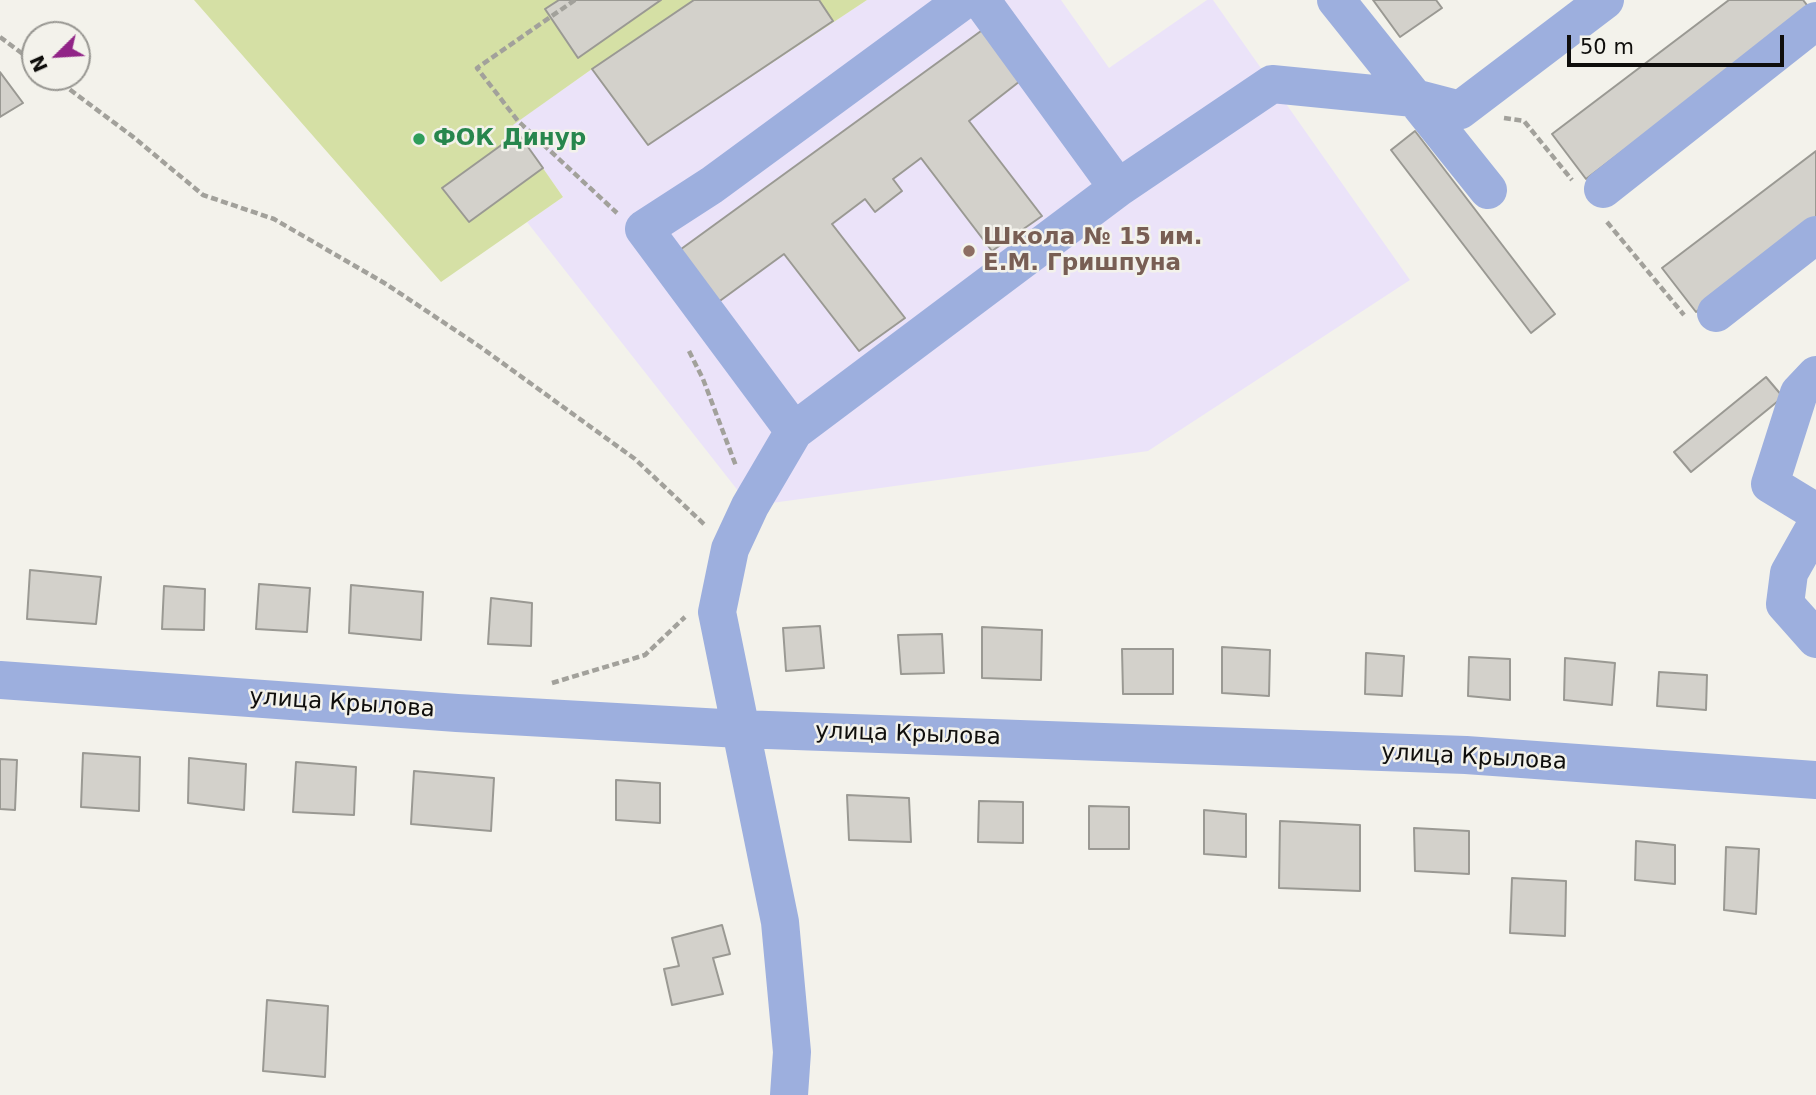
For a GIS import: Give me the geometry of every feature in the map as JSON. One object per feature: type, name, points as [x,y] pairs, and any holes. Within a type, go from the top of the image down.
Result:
[{"type":"street","points":[[794,431],[644,229],[712,185],[964,0]]},
{"type":"street","points":[[981,0],[1118,188]]},
{"type":"street","points":[[1336,0],[1488,190]]},
{"type":"street","points":[[789,1095],[792,1052],[780,922],[717,612],[727,565],[750,506],[794,431],[1118,188],[1272,84],[1414,98],[1461,110],[1605,0]]},
{"type":"street","points":[[1603,189],[1816,21]]},
{"type":"street","points":[[1716,313],[1816,235]]},
{"type":"street","points":[[1816,375],[1799,393],[1770,484],[1816,512]]},
{"type":"street","points":[[1816,525],[1789,573],[1785,604],[1816,639]]},
{"type":"street","name":"улица Крылова","points":[[0,680],[457,713],[740,729],[1466,755],[1816,780]]},
{"type":"path","points":[[517,121],[477,68],[575,0]]},
{"type":"path","points":[[0,37],[21,53]]},
{"type":"path","points":[[72,91],[132,136],[203,195],[274,219],[386,284],[479,346],[635,459],[727,565],[645,655],[545,685]]},
{"type":"shaded area","name":"Школа № 15 им. Е.М. Гришпуна","points":[[867,0],[1061,0],[1109,68],[1207,0],[1213,0],[1410,280],[1148,451],[750,506],[527,222],[563,197],[512,125],[592,69],[647,144]]},
{"type":"green space","name":"ФОК Динур","points":[[194,0],[867,0],[648,145],[592,69],[513,125],[563,197],[441,282]]},
{"type":"building","points":[[559,0],[661,0],[578,58],[545,9]]},
{"type":"building","points":[[694,0],[819,0],[833,21],[648,145],[592,69]]},
{"type":"building","points":[[1373,0],[1436,0],[1442,8],[1400,37]]},
{"type":"building","points":[[1729,0],[1803,0],[1810,9],[1586,179],[1552,134]]},
{"type":"building","points":[[992,23],[1029,74],[969,121],[1042,216],[992,251],[921,158],[893,179],[902,191],[875,212],[865,199],[832,224],[905,318],[859,351],[784,254],[717,303],[677,252]]},
{"type":"building","points":[[0,72],[23,103],[0,117]]},
{"type":"building","points":[[1415,131],[1555,314],[1531,333],[1391,150]]},
{"type":"building","points":[[518,133],[543,168],[469,222],[442,188]]},
{"type":"building","points":[[1816,151],[1816,221],[1696,312],[1662,268]]},
{"type":"building","points":[[1766,377],[1783,397],[1691,472],[1674,452]]},
{"type":"building","points":[[30,570],[101,577],[96,624],[27,619]]},
{"type":"building","points":[[259,584],[310,588],[307,632],[256,629]]},
{"type":"building","points":[[351,585],[423,592],[421,640],[349,633]]},
{"type":"building","points":[[164,586],[205,589],[204,630],[162,629]]},
{"type":"building","points":[[491,598],[532,603],[531,646],[488,644]]},
{"type":"building","points":[[820,626],[824,668],[786,671],[783,628]]},
{"type":"building","points":[[982,627],[1042,630],[1041,680],[982,678]]},
{"type":"building","points":[[942,634],[944,673],[901,674],[898,635]]},
{"type":"building","points":[[1222,647],[1270,650],[1269,696],[1222,693]]},
{"type":"building","points":[[1122,649],[1173,649],[1173,694],[1123,694]]},
{"type":"building","points":[[1366,653],[1404,656],[1402,696],[1365,694]]},
{"type":"building","points":[[1469,657],[1510,659],[1510,700],[1468,696]]},
{"type":"building","points":[[1565,658],[1615,663],[1612,705],[1564,700]]},
{"type":"building","points":[[1659,672],[1707,675],[1706,710],[1657,706]]},
{"type":"building","points":[[83,753],[140,757],[139,811],[81,807]]},
{"type":"building","points":[[189,758],[246,764],[244,810],[188,803]]},
{"type":"building","points":[[0,759],[17,760],[15,810],[0,809]]},
{"type":"building","points":[[296,762],[356,767],[354,815],[293,812]]},
{"type":"building","points":[[414,771],[494,778],[491,831],[411,824]]},
{"type":"building","points":[[616,780],[660,783],[660,823],[616,820]]},
{"type":"building","points":[[847,795],[909,798],[911,842],[849,840]]},
{"type":"building","points":[[979,801],[1023,802],[1023,843],[978,842]]},
{"type":"building","points":[[1089,806],[1129,807],[1129,849],[1089,849]]},
{"type":"building","points":[[1204,810],[1246,814],[1246,857],[1204,854]]},
{"type":"building","points":[[1280,821],[1360,825],[1360,891],[1279,888]]},
{"type":"building","points":[[1414,828],[1469,831],[1469,874],[1415,871]]},
{"type":"building","points":[[1636,841],[1675,845],[1675,884],[1635,880]]},
{"type":"building","points":[[1726,847],[1759,849],[1756,914],[1724,910]]},
{"type":"building","points":[[1512,878],[1566,881],[1565,936],[1510,933]]},
{"type":"building","points":[[722,925],[730,954],[713,958],[723,994],[672,1005],[664,969],[679,966],[672,938]]},
{"type":"building","points":[[267,1000],[328,1006],[325,1077],[263,1071]]},
{"type":"place","name":"ФОК Динур","points":[[419,139]]},
{"type":"place","name":"Школа № 15 им. Е.М. Гришпуна","points":[[969,251]]}]
